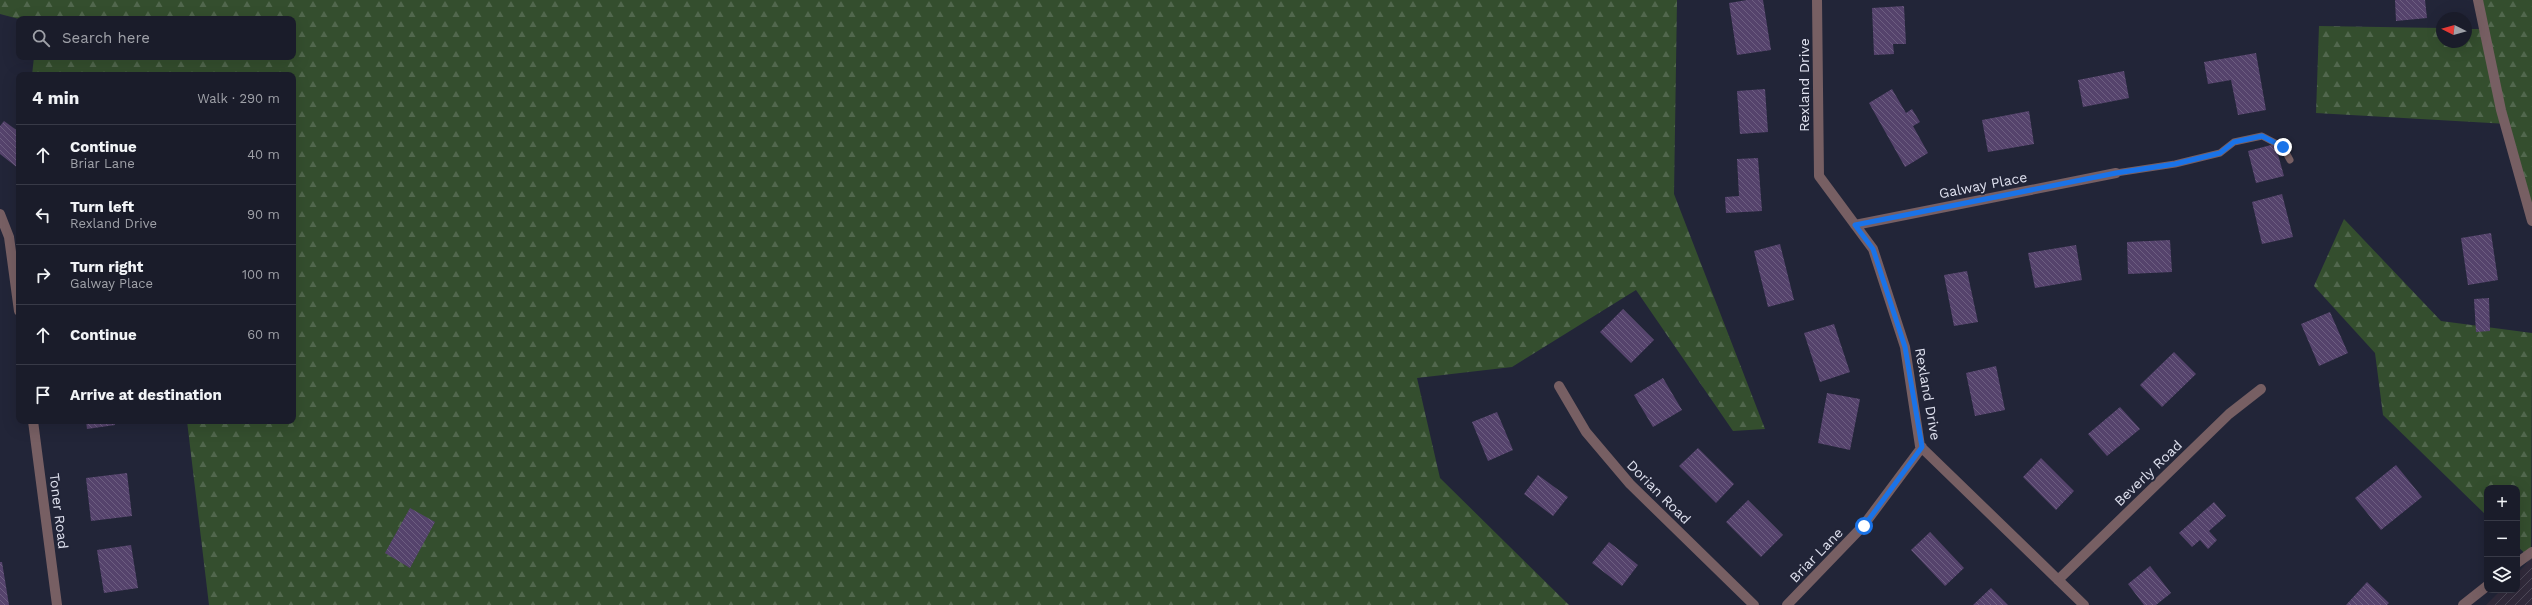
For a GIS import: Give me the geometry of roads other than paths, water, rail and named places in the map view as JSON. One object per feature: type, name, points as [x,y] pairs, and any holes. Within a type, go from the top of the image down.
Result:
[{"type":"street","name":"Rexland Drive","points":[[1817,0],[1819,176],[1873,249],[1905,347],[1922,447],[2084,605]]},
{"type":"street","points":[[2478,0],[2501,110],[2532,222]]},
{"type":"street","name":"Galway Place","points":[[1855,225],[2116,173]]},
{"type":"street","points":[[0,214],[10,238],[16,287]]},
{"type":"street","name":"Dorian Road","points":[[1559,386],[1586,432],[1630,484],[1754,605]]},
{"type":"street","name":"Beverly Road","points":[[2058,580],[2230,414],[2261,389]]},
{"type":"street","name":"Toner Road","points":[[33,424],[57,605]]},
{"type":"street","name":"Briar Lane","points":[[1787,605],[1864,526],[1922,447]]},
{"type":"street","points":[[2520,561],[2532,552]]},
{"type":"street","points":[[2463,605],[2484,588]]},
{"type":"lane","points":[[2116,173],[2175,164],[2220,153],[2234,142],[2262,136],[2283,147],[2290,160]]}]
